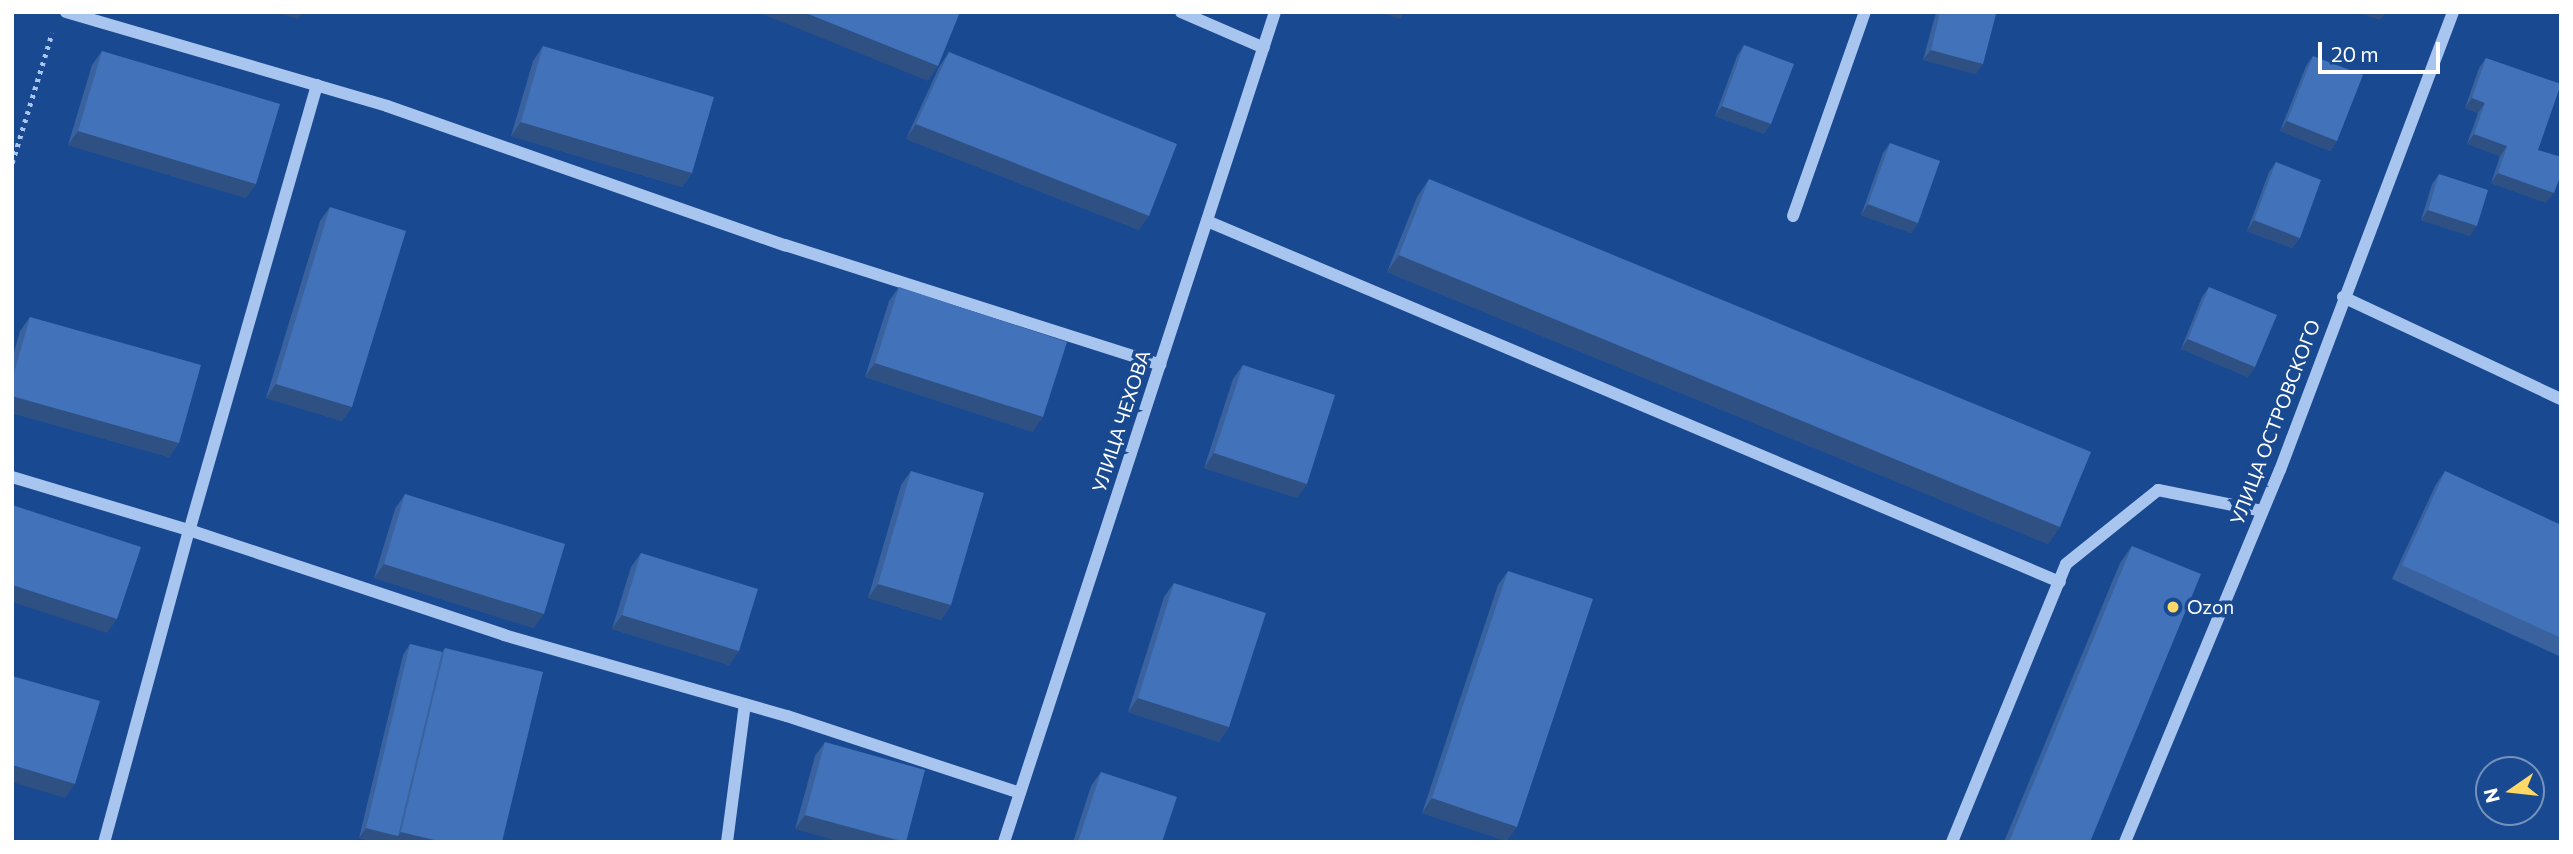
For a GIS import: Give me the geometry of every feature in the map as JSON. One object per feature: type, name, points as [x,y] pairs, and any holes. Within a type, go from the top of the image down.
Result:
[{"type":"street","points":[[66,12],[317,85],[785,245],[1160,365]]},
{"type":"street","points":[[1181,12],[1264,48]]},
{"type":"street","name":"УЛИЦА ЧЕХОВА","points":[[1004,842],[1275,12]]},
{"type":"street","points":[[1793,216],[1865,12]]},
{"type":"street","name":"УЛИЦА ОСТРОВСКОГО","points":[[2125,842],[2263,511],[2453,12]]},
{"type":"street","points":[[104,842],[189,530],[317,85]]},
{"type":"street","points":[[1207,222],[2060,582]]},
{"type":"street","points":[[2343,297],[2561,399]]},
{"type":"street","points":[[12,477],[189,530],[504,635],[745,704],[1020,793]]},
{"type":"street","points":[[1952,842],[2066,564],[2158,490],[2263,511]]},
{"type":"street","points":[[727,842],[745,704]]},
{"type":"path","points":[[12,163],[54,25]]},
{"type":"building","points":[[803,12],[960,12],[938,66]]},
{"type":"building","points":[[1940,12],[1996,14],[1983,64],[1931,50]]},
{"type":"building","points":[[1744,45],[1794,64],[1771,124],[1722,106]]},
{"type":"building","points":[[543,46],[714,97],[692,173],[521,122]]},
{"type":"building","points":[[102,51],[280,104],[256,184],[78,131]]},
{"type":"building","points":[[949,52],[1177,144],[1149,216],[916,124]]},
{"type":"building","points":[[2313,56],[2363,75],[2337,141],[2287,121]]},
{"type":"building","points":[[2486,58],[2561,84],[2538,150],[2561,157],[2561,174],[2554,193],[2498,173],[2507,146],[2474,134],[2485,103],[2472,98]]},
{"type":"building","points":[[1890,143],[1940,161],[1918,223],[1868,204]]},
{"type":"building","points":[[2276,162],[2321,180],[2300,238],[2254,220]]},
{"type":"building","points":[[2439,174],[2488,190],[2477,226],[2428,210]]},
{"type":"building","points":[[1429,179],[2091,452],[2060,527],[1399,255]]},
{"type":"building","points":[[330,207],[406,231],[352,407],[276,384]]},
{"type":"building","points":[[899,287],[1067,342],[1043,417],[875,363]]},
{"type":"building","points":[[2209,287],[2277,315],[2255,367],[2188,339]]},
{"type":"building","points":[[30,317],[201,365],[179,443],[12,396],[12,380]]},
{"type":"building","points":[[1243,365],[1335,395],[1307,484],[1214,453]]},
{"type":"building","points":[[911,471],[984,493],[951,605],[878,584]]},
{"type":"building","points":[[2445,471],[2561,525],[2561,638],[2402,565]]},
{"type":"building","points":[[405,494],[565,544],[544,614],[384,564]]},
{"type":"building","points":[[12,505],[141,547],[117,619],[12,585]]},
{"type":"building","points":[[2132,546],[2201,574],[2090,842],[2009,842]]},
{"type":"building","points":[[641,553],[758,589],[739,651],[622,615]]},
{"type":"building","points":[[1508,571],[1593,599],[1517,827],[1432,798]]},
{"type":"building","points":[[1174,583],[1266,613],[1229,727],[1138,698]]},
{"type":"building","points":[[410,644],[442,652],[398,836],[366,828]]},
{"type":"building","points":[[445,648],[543,672],[502,842],[443,842],[401,832]]},
{"type":"building","points":[[12,676],[100,701],[75,784],[12,765]]},
{"type":"building","points":[[825,742],[925,770],[906,842],[805,815]]},
{"type":"building","points":[[1101,772],[1177,797],[1162,842],[1078,842]]},
{"type":"place","name":"Ozon","points":[[2173,607]]}]
